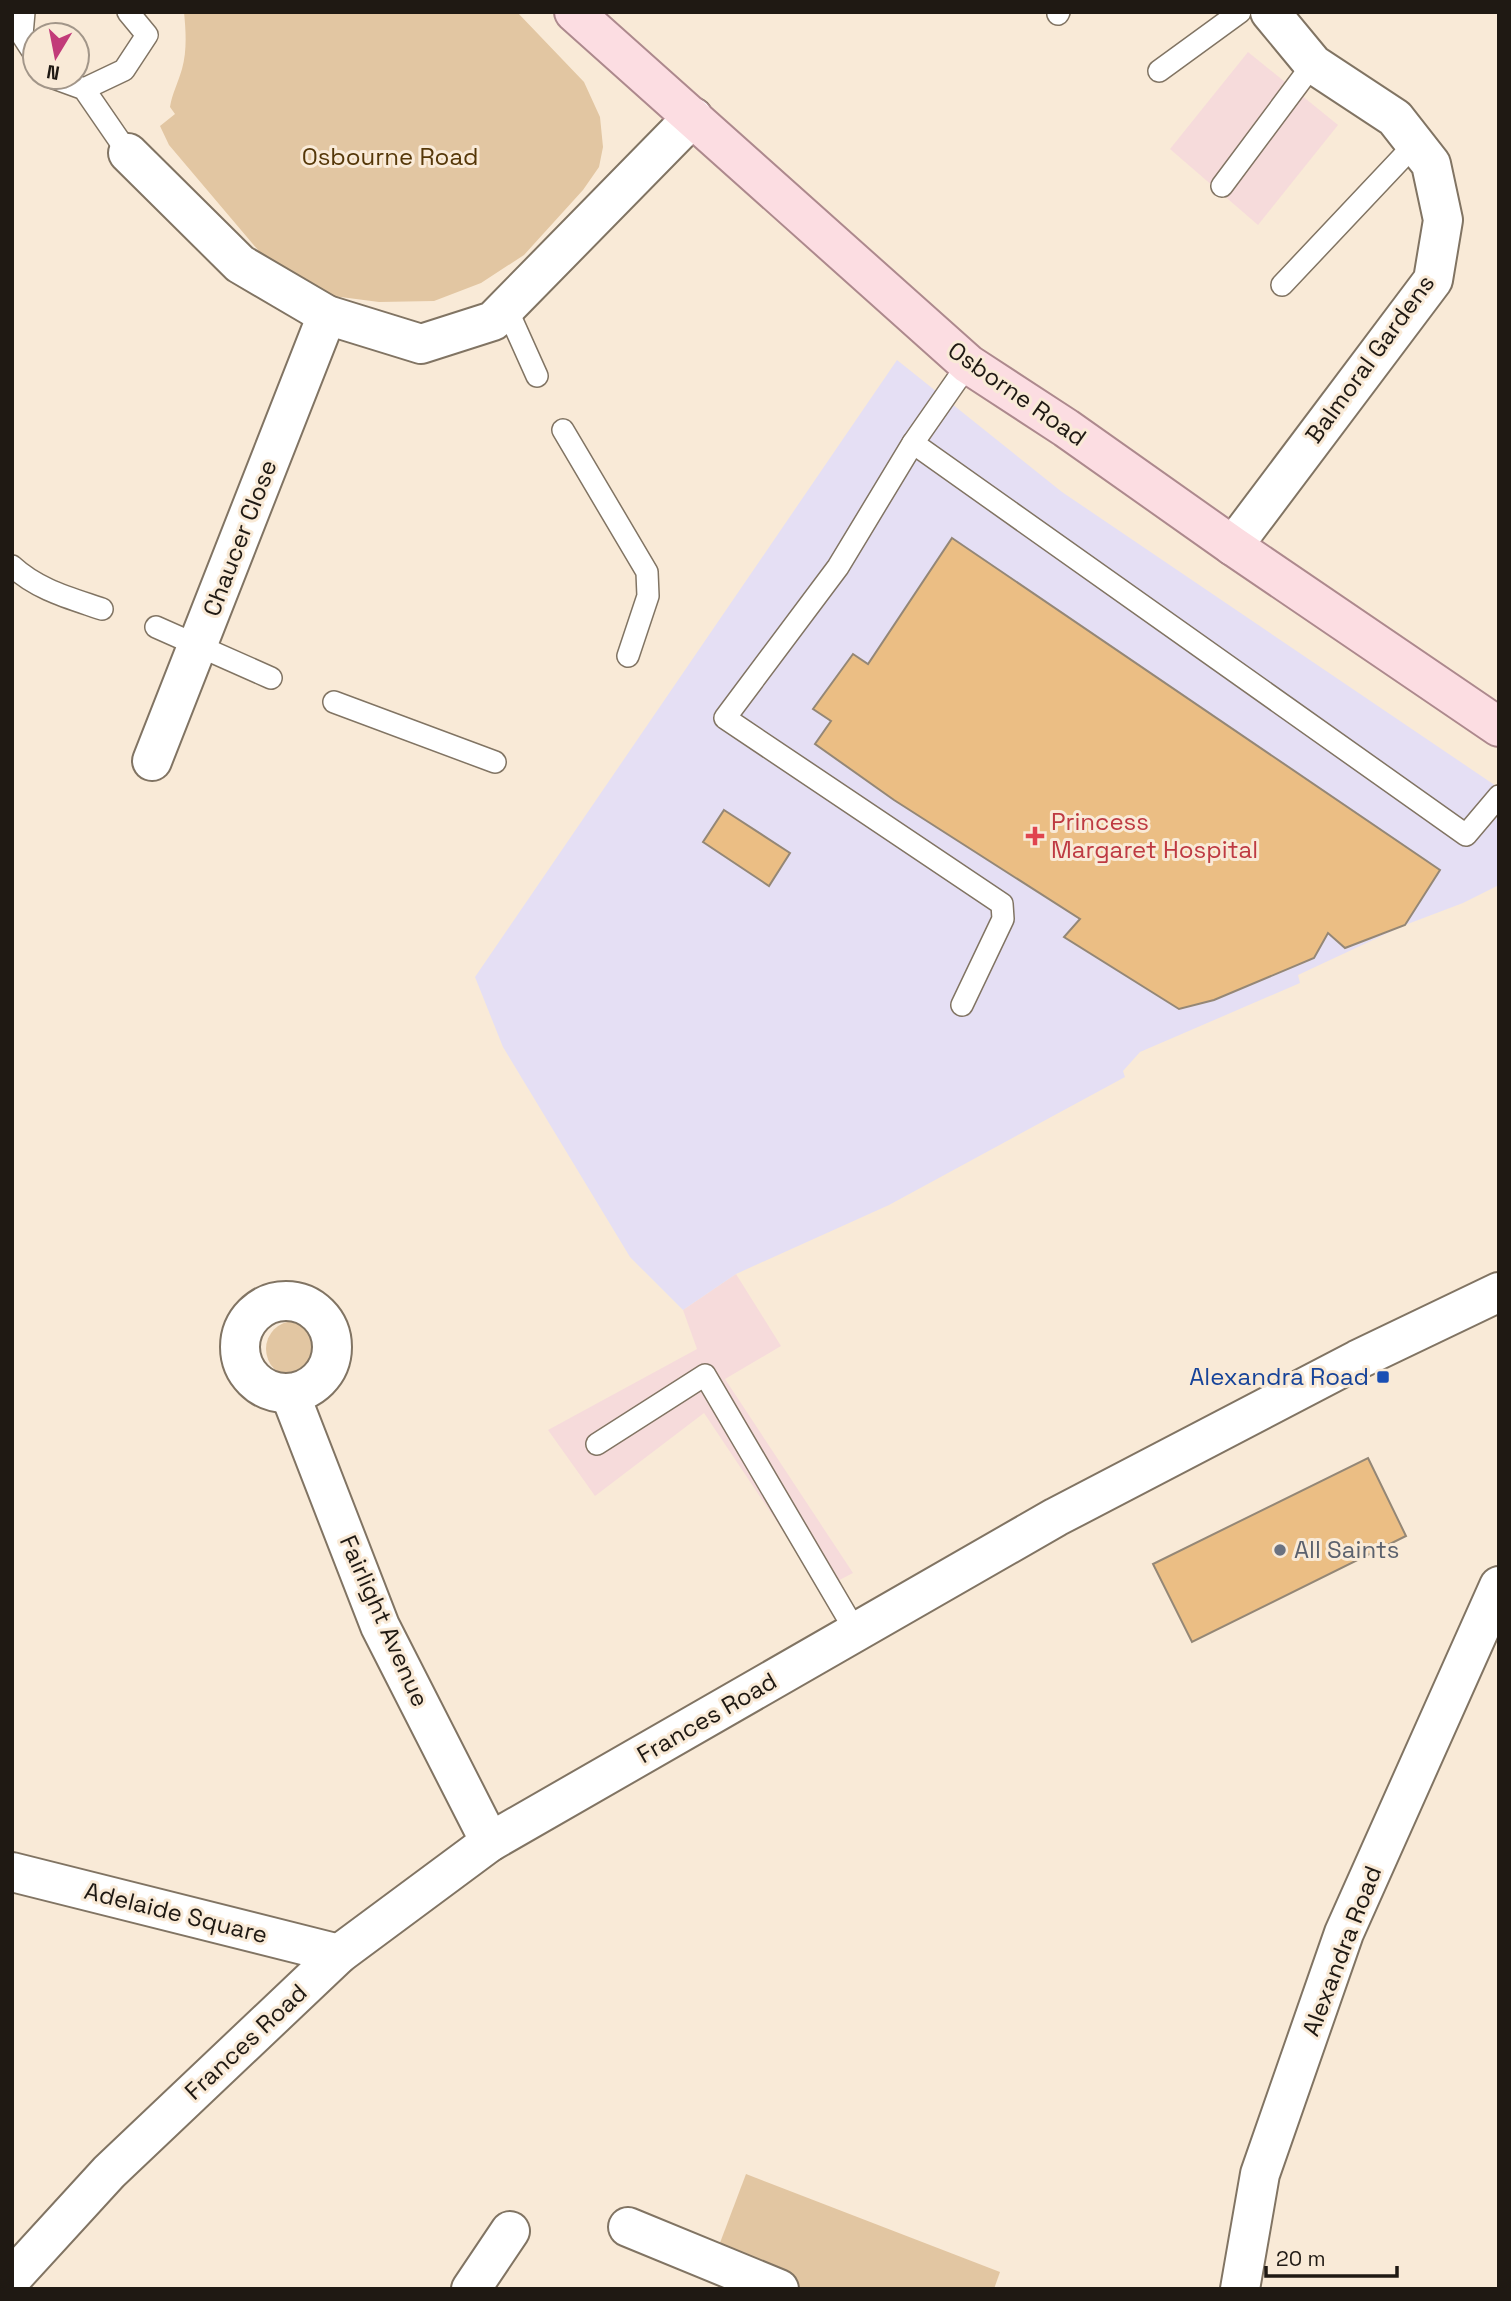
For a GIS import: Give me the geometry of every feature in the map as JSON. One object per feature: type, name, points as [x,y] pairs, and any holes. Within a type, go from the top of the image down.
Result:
[{"type":"main road","name":"Osborne Road","points":[[574,12],[968,364],[1066,428],[1233,546],[1499,727]]},
{"type":"street","name":"Balmoral Gardens","points":[[1233,546],[1433,280],[1443,220],[1432,164],[1395,118],[1313,64],[1270,12]]},
{"type":"street","points":[[128,153],[240,264],[327,315],[421,344],[493,321],[693,117]]},
{"type":"street","name":"Chaucer Close","points":[[152,761],[327,315]]},
{"type":"street","name":"Frances Road","points":[[12,2278],[109,2172],[339,1954],[490,1842],[1056,1517],[1357,1360],[1499,1292]]},
{"type":"street","name":"Fairlight Avenue","points":[[290,1394],[380,1626],[490,1842]]},
{"type":"street","name":"Alexandra Road","points":[[1240,2289],[1259,2174],[1344,1933],[1499,1586]]},
{"type":"street","name":"Adelaide Square","points":[[12,1872],[339,1954]]},
{"type":"street","points":[[628,2227],[779,2289]]},
{"type":"street","points":[[471,2289],[510,2231]]},
{"type":"lane","points":[[91,86],[124,70],[148,35],[128,12]]},
{"type":"lane","points":[[1159,71],[1240,12]]},
{"type":"lane","points":[[1222,186],[1313,64]]},
{"type":"lane","points":[[86,91],[128,153]]},
{"type":"lane","points":[[1282,285],[1416,144]]},
{"type":"lane","points":[[506,307],[537,376]]},
{"type":"lane","points":[[962,1005],[1003,919],[1002,904],[725,718],[838,566],[913,443],[968,364]]},
{"type":"lane","points":[[563,430],[647,572],[648,596],[628,656]]},
{"type":"lane","points":[[913,443],[1465,835],[1499,796]]},
{"type":"lane","points":[[12,566],[26,579],[51,592],[102,609]]},
{"type":"lane","points":[[156,627],[271,678]]},
{"type":"lane","points":[[334,702],[495,762]]},
{"type":"lane","points":[[597,1444],[705,1375],[856,1632]]},
{"type":"shaded area","points":[[1248,52],[1338,125],[1258,225],[1170,149]]},
{"type":"shaded area","name":"Princess Margaret Hospital","points":[[897,360],[1062,492],[1499,788],[1499,885],[1298,975],[1300,983],[1140,1052],[1123,1071],[1125,1077],[889,1205],[736,1274],[683,1310],[630,1257],[503,1047],[475,977]]},
{"type":"shaded area","points":[[736,1274],[781,1346],[725,1379],[853,1573],[822,1589],[704,1413],[595,1496],[548,1430],[697,1349],[683,1310]]},
{"type":"green space","name":"Osbourne Road","points":[[184,12],[517,12],[584,82],[600,117],[603,147],[599,167],[583,190],[524,255],[481,283],[434,301],[379,302],[333,296],[298,281],[269,263],[169,145],[160,126],[175,114],[170,107],[185,55]]},
{"type":"green space","points":[[294,1321],[309,1326],[317,1334],[322,1349],[317,1364],[309,1372],[294,1377],[279,1372],[271,1364],[266,1349],[271,1334],[279,1326]]},
{"type":"green space","points":[[746,2174],[1000,2272],[994,2289],[777,2289],[712,2264]]},
{"type":"building","points":[[952,538],[1440,870],[1405,925],[1345,948],[1328,933],[1314,958],[1214,1000],[1179,1009],[1064,937],[1080,919],[894,800],[815,744],[831,721],[813,709],[853,654],[868,664]]},
{"type":"building","points":[[724,810],[790,853],[769,886],[703,842]]},
{"type":"building","name":"All Saints","points":[[1368,1458],[1406,1536],[1192,1642],[1153,1564]]},
{"type":"place","name":"Princess Margaret Hospital","points":[[1035,836]]},
{"type":"place","name":"Alexandra Road","points":[[1383,1377]]},
{"type":"place","name":"All Saints","points":[[1280,1550]]}]
